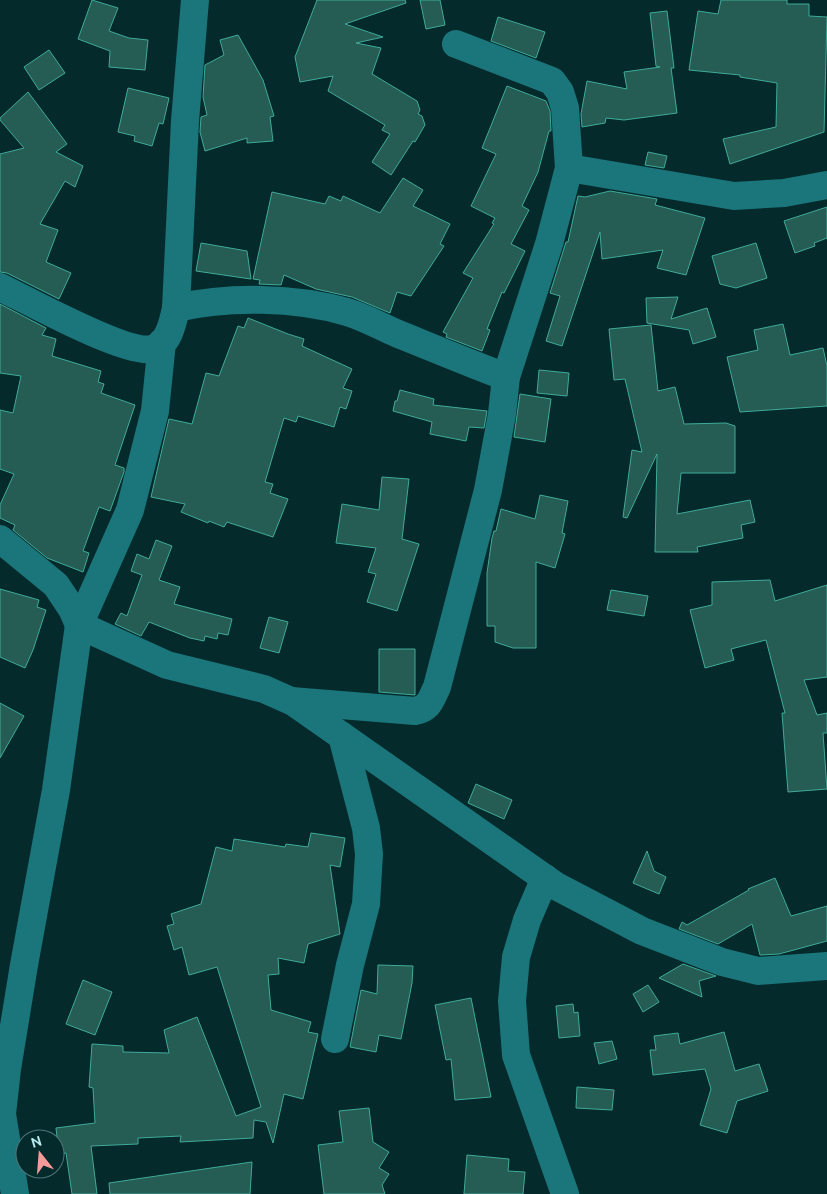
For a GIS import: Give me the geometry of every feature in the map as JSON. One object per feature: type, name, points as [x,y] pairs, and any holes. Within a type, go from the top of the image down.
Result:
[{"type":"street","points":[[0,287],[91,332],[136,349],[152,349],[162,342],[171,330],[176,308],[185,121],[195,0]]},
{"type":"street","points":[[291,701],[415,711],[424,709],[428,705],[437,688],[488,490],[502,414],[506,378],[549,244],[569,168],[565,108],[560,92],[552,81],[456,44]]},
{"type":"street","points":[[569,168],[734,196],[784,192],[827,185]]},
{"type":"street","points":[[176,308],[229,302],[270,301],[305,303],[347,312],[506,378]]},
{"type":"street","points":[[15,1194],[2,1114],[7,1069],[56,790],[79,625],[130,510],[155,411],[162,342]]},
{"type":"street","points":[[0,540],[56,585],[72,609],[79,625],[167,665],[264,689],[291,701],[556,886],[642,931],[722,962],[758,971],[827,966]]},
{"type":"street","points":[[335,1039],[350,965],[366,904],[369,854],[366,828],[342,736]]},
{"type":"street","points":[[545,878],[527,920],[516,957],[512,1001],[516,1055],[565,1194]]},
{"type":"building","points":[[92,0],[118,8],[109,31],[129,38],[148,40],[145,70],[109,67],[110,51],[78,39]]},
{"type":"building","points":[[317,0],[405,0],[406,3],[345,24],[383,37],[356,43],[381,48],[372,74],[417,101],[420,110],[418,114],[422,116],[425,125],[391,175],[372,162],[390,134],[382,130],[385,125],[328,91],[333,76],[300,82],[295,57]]},
{"type":"building","points":[[420,0],[440,0],[445,25],[426,29]]},
{"type":"building","points":[[721,0],[787,0],[787,4],[809,4],[809,16],[827,17],[824,132],[730,164],[723,139],[776,127],[777,83],[740,77],[740,75],[689,70],[698,11],[718,14]]},
{"type":"building","points":[[667,11],[674,68],[671,68],[677,113],[624,120],[606,118],[605,123],[582,127],[581,114],[587,81],[627,89],[624,72],[660,67],[656,66],[650,13]]},
{"type":"building","points":[[498,17],[545,32],[536,58],[491,41]]},
{"type":"building","points":[[238,35],[263,80],[274,116],[270,117],[273,141],[247,143],[247,138],[205,151],[200,132],[201,117],[207,115],[203,97],[205,65],[224,55],[220,40]]},
{"type":"building","points":[[49,50],[65,73],[39,90],[24,67]]},
{"type":"building","points":[[507,86],[546,101],[550,111],[551,131],[549,131],[538,172],[522,206],[529,210],[511,244],[525,251],[504,293],[502,292],[487,329],[490,330],[482,351],[446,337],[447,334],[443,332],[473,278],[463,273],[494,224],[492,223],[495,218],[471,206],[496,154],[482,148]]},
{"type":"building","points":[[128,88],[169,98],[163,124],[159,123],[152,146],[134,141],[135,136],[118,132]]},
{"type":"building","points":[[28,92],[67,144],[56,152],[83,166],[75,187],[65,181],[40,224],[58,230],[46,262],[71,273],[59,299],[7,273],[0,272],[0,154],[24,148],[0,118]]},
{"type":"building","points":[[648,152],[667,156],[664,168],[645,165]]},
{"type":"building","points":[[403,178],[423,190],[413,206],[450,224],[440,244],[444,246],[411,296],[397,292],[390,313],[352,297],[316,289],[284,275],[281,285],[259,284],[260,280],[253,279],[272,192],[325,204],[329,196],[341,201],[343,196],[380,213]]},
{"type":"building","points":[[610,191],[657,199],[655,205],[705,218],[686,275],[657,268],[663,250],[602,259],[600,232],[562,346],[546,341],[560,296],[550,293],[566,242],[568,242],[578,196],[585,197]]},
{"type":"building","points":[[827,207],[827,238],[814,243],[815,246],[795,253],[784,221]]},
{"type":"building","points":[[201,243],[247,251],[251,279],[196,271]]},
{"type":"building","points":[[756,243],[767,278],[736,288],[720,284],[712,256]]},
{"type":"building","points":[[678,297],[671,319],[707,308],[716,337],[693,344],[689,330],[647,323],[646,298]]},
{"type":"building","points":[[0,304],[46,328],[42,335],[56,339],[52,356],[101,371],[98,382],[104,384],[101,393],[135,405],[115,465],[124,468],[124,472],[110,511],[99,507],[83,551],[89,553],[83,572],[47,558],[13,530],[15,525],[0,518],[0,505],[14,474],[0,469],[0,410],[13,413],[21,376],[0,373]]},
{"type":"building","points":[[248,318],[304,339],[302,346],[352,369],[343,388],[352,391],[346,409],[340,407],[334,427],[298,416],[296,422],[284,418],[265,482],[273,484],[270,493],[288,499],[273,537],[227,522],[224,527],[209,521],[208,523],[181,512],[185,504],[151,497],[169,419],[192,424],[206,373],[219,376],[238,326],[244,328]]},
{"type":"building","points":[[783,324],[790,355],[823,348],[827,366],[827,406],[740,412],[727,357],[758,350],[754,330]]},
{"type":"building","points":[[651,325],[658,391],[675,387],[684,424],[726,423],[735,426],[735,473],[681,473],[677,514],[750,500],[755,522],[741,525],[743,538],[697,547],[698,552],[655,552],[657,454],[627,518],[623,517],[632,450],[642,452],[625,379],[614,380],[609,329]]},
{"type":"building","points":[[539,370],[569,373],[567,396],[537,393]]},
{"type":"building","points":[[400,390],[434,399],[433,405],[487,411],[484,428],[469,427],[466,441],[430,434],[432,422],[393,411]]},
{"type":"building","points":[[520,394],[551,399],[545,442],[514,437]]},
{"type":"building","points":[[382,477],[409,479],[402,539],[419,544],[397,611],[367,602],[376,574],[368,572],[376,548],[336,543],[342,504],[379,510]]},
{"type":"building","points":[[540,495],[568,501],[562,533],[565,534],[555,568],[536,562],[536,648],[513,648],[495,642],[495,626],[487,626],[487,573],[492,538],[494,531],[496,531],[501,509],[535,519]]},
{"type":"building","points":[[156,540],[172,546],[159,580],[180,587],[174,604],[232,619],[228,635],[218,633],[217,639],[205,636],[204,641],[190,638],[149,622],[141,636],[115,624],[121,613],[127,616],[142,575],[131,571],[137,554],[149,559]]},
{"type":"building","points":[[770,580],[775,601],[827,585],[827,677],[804,680],[817,715],[827,713],[827,733],[823,733],[827,789],[788,792],[782,713],[785,713],[766,640],[731,649],[734,660],[705,668],[690,610],[712,605],[712,582]]},
{"type":"building","points":[[0,589],[39,600],[37,607],[46,610],[25,668],[0,657]]},
{"type":"building","points":[[611,590],[648,596],[644,616],[607,610]]},
{"type":"building","points":[[269,617],[288,622],[279,653],[260,648]]},
{"type":"building","points":[[379,649],[415,649],[415,695],[379,692]]},
{"type":"building","points":[[0,703],[24,716],[0,758]]},
{"type":"building","points":[[476,784],[512,800],[504,819],[468,803]]},
{"type":"building","points":[[311,833],[345,838],[340,867],[330,865],[340,934],[308,944],[304,963],[278,958],[279,974],[268,975],[271,1010],[311,1022],[308,1032],[318,1034],[303,1099],[284,1094],[273,1143],[266,1122],[254,1120],[253,1138],[180,1142],[181,1136],[138,1138],[138,1144],[91,1146],[97,1194],[72,1194],[65,1153],[65,1129],[56,1128],[95,1123],[93,1088],[89,1087],[92,1044],[123,1046],[123,1052],[169,1053],[164,1030],[197,1017],[236,1116],[261,1107],[217,967],[189,975],[182,947],[174,950],[167,926],[174,924],[171,914],[201,904],[216,847],[232,851],[234,839],[285,847],[286,844],[308,847]]},
{"type":"building","points":[[647,851],[654,871],[666,877],[659,894],[633,883]]},
{"type":"building","points":[[775,878],[791,916],[827,906],[827,941],[779,954],[760,955],[752,924],[718,944],[679,929],[682,922],[687,925],[748,889]]},
{"type":"building","points":[[683,964],[716,976],[699,981],[702,997],[659,978]]},
{"type":"building","points":[[378,965],[413,966],[412,983],[401,1039],[379,1035],[376,1052],[350,1047],[361,990],[377,994]]},
{"type":"building","points":[[83,980],[112,992],[95,1035],[66,1024]]},
{"type":"building","points":[[648,985],[659,1002],[643,1012],[633,994]]},
{"type":"building","points":[[471,998],[491,1097],[455,1100],[451,1059],[446,1060],[435,1005]]},
{"type":"building","points":[[573,1004],[574,1013],[578,1012],[580,1036],[559,1038],[556,1006]]},
{"type":"building","points":[[724,1032],[735,1071],[759,1064],[768,1091],[737,1101],[727,1133],[700,1125],[711,1089],[705,1069],[653,1075],[650,1050],[656,1050],[654,1036],[678,1033],[680,1044]]},
{"type":"building","points":[[612,1041],[617,1059],[599,1064],[594,1043]]},
{"type":"building","points":[[577,1087],[614,1090],[612,1110],[576,1108]]},
{"type":"building","points":[[369,1108],[373,1142],[389,1152],[379,1168],[389,1174],[382,1185],[385,1194],[324,1194],[318,1145],[343,1142],[339,1111]]},
{"type":"building","points":[[467,1155],[509,1159],[508,1171],[525,1172],[523,1194],[464,1194]]},
{"type":"building","points":[[252,1162],[250,1194],[110,1194],[109,1183]]}]
